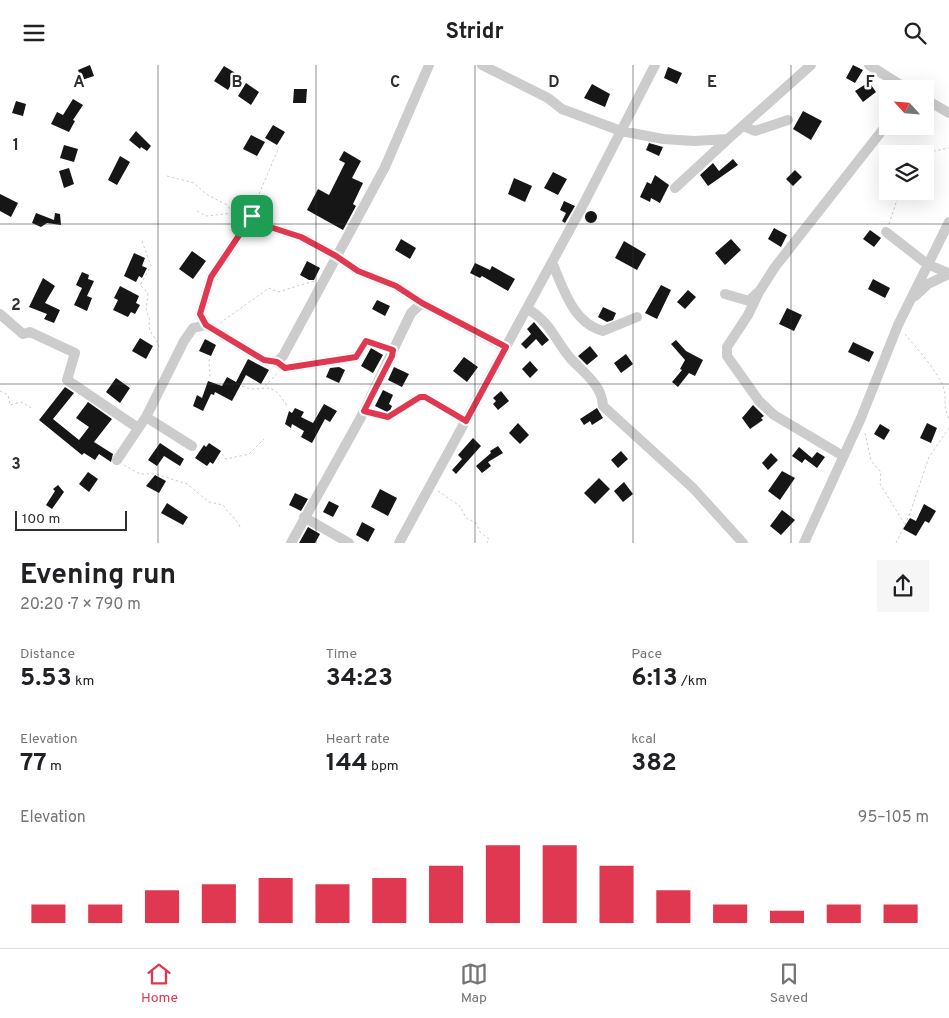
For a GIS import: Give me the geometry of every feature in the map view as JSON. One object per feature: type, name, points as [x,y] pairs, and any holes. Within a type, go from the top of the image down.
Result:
[{"type":"street","points":[[281,365],[283,356],[385,167],[430,65]]},
{"type":"street","points":[[482,65],[548,98],[562,109],[621,131],[662,139],[728,139]]},
{"type":"street","points":[[398,543],[528,309],[655,65]]},
{"type":"street","points":[[675,189],[811,65]]},
{"type":"street","points":[[868,65],[892,80]]},
{"type":"street","points":[[934,104],[949,113]]},
{"type":"street","points":[[743,126],[755,131],[788,120]]},
{"type":"street","points":[[844,455],[774,415],[759,401],[727,356],[727,347],[748,315],[758,292],[775,267],[879,134]]},
{"type":"street","points":[[356,357],[281,365],[264,360],[206,325],[200,314],[211,277],[243,214],[270,227],[301,237],[336,256],[358,271],[396,286],[422,303],[506,347]]},
{"type":"street","points":[[804,543],[861,418],[898,325],[949,222]]},
{"type":"street","points":[[886,232],[928,264],[949,274]]},
{"type":"street","points":[[552,262],[576,312],[587,325],[603,331],[637,317]]},
{"type":"street","points":[[910,300],[928,284],[949,274]]},
{"type":"street","points":[[725,294],[749,301],[758,292]]},
{"type":"street","points":[[291,543],[364,411],[411,313],[422,303]]},
{"type":"street","points":[[528,309],[542,318],[570,357],[589,376],[603,395],[603,406],[692,488],[743,543]]},
{"type":"street","points":[[0,314],[23,334],[30,332],[75,353],[67,380],[138,428]]},
{"type":"street","points":[[117,460],[146,417],[184,341],[193,328],[206,325]]},
{"type":"street","points":[[146,417],[192,446]]},
{"type":"street","points":[[304,517],[349,543]]},
{"type":"path","points":[[197,211],[206,216],[243,214],[259,203],[259,194],[279,147]]},
{"type":"path","points":[[934,151],[949,148]]},
{"type":"path","points":[[167,176],[194,183],[206,194],[243,214]]},
{"type":"path","points":[[886,232],[897,200]]},
{"type":"path","points":[[142,241],[151,266],[140,285],[148,293],[146,310],[150,319],[148,325],[152,337],[157,341],[159,347]]},
{"type":"path","points":[[216,330],[219,323],[269,288],[278,291],[325,278]]},
{"type":"path","points":[[898,325],[929,365],[944,389],[944,408],[949,419]]},
{"type":"path","points":[[356,357],[366,341],[393,350]]},
{"type":"path","points":[[210,359],[210,378]]},
{"type":"path","points":[[242,385],[251,390],[264,386],[281,365]]},
{"type":"path","points":[[264,386],[278,392],[286,406]]},
{"type":"path","points":[[0,391],[8,395],[10,405],[21,402],[33,409]]},
{"type":"path","points":[[364,411],[388,417],[420,397],[425,397],[466,421]]},
{"type":"path","points":[[861,418],[871,461],[881,472],[880,484],[904,523]]},
{"type":"path","points":[[896,543],[915,500],[929,457],[949,428]]},
{"type":"path","points":[[222,454],[226,459],[249,454],[264,439]]},
{"type":"path","points":[[117,460],[140,475],[156,474],[187,485],[209,502],[223,505],[229,514],[237,520],[240,527]]},
{"type":"path","points":[[430,485],[460,506],[466,518],[476,523],[480,532],[489,539],[487,543]]},
{"type":"building","points":[[90,65],[94,76],[82,80],[78,70]]},
{"type":"building","points":[[853,65],[863,70],[855,83],[846,78]]},
{"type":"building","points":[[224,66],[237,74],[228,90],[214,81]]},
{"type":"building","points":[[668,67],[682,73],[677,84],[664,78]]},
{"type":"building","points":[[869,82],[876,92],[863,102],[855,91]]},
{"type":"building","points":[[246,83],[259,92],[251,105],[238,96]]},
{"type":"building","points":[[592,84],[610,94],[605,107],[584,98]]},
{"type":"building","points":[[294,89],[307,89],[306,103],[293,103]]},
{"type":"building","points":[[73,99],[83,105],[73,120],[75,121],[69,132],[51,124],[57,112],[63,115]]},
{"type":"building","points":[[16,101],[26,104],[23,116],[12,113]]},
{"type":"building","points":[[803,111],[822,121],[811,140],[793,129]]},
{"type":"building","points":[[273,125],[285,132],[277,145],[265,138]]},
{"type":"building","points":[[136,131],[151,146],[147,151],[141,147],[140,149],[129,140]]},
{"type":"building","points":[[251,135],[265,142],[257,156],[243,149]]},
{"type":"building","points":[[649,143],[663,147],[659,156],[646,150]]},
{"type":"building","points":[[64,145],[78,149],[74,162],[60,158]]},
{"type":"building","points":[[344,151],[361,161],[352,178],[363,183],[353,204],[356,206],[343,230],[307,210],[318,189],[329,195],[345,163],[339,160]]},
{"type":"building","points":[[120,156],[130,162],[117,185],[108,180]]},
{"type":"building","points":[[733,159],[738,165],[708,186],[700,175],[713,163],[719,171]]},
{"type":"building","points":[[69,168],[74,184],[64,188],[59,171]]},
{"type":"building","points":[[795,170],[802,177],[793,186],[786,179]]},
{"type":"building","points":[[553,172],[567,179],[558,195],[544,188]]},
{"type":"building","points":[[655,175],[669,185],[660,203],[651,198],[650,202],[640,197],[647,182],[651,184]]},
{"type":"building","points":[[514,178],[532,186],[525,202],[508,194]]},
{"type":"building","points":[[0,194],[18,203],[11,217],[0,211]]},
{"type":"building","points":[[564,201],[575,206],[565,223],[562,221],[566,213],[560,210]]},
{"type":"building","points":[[593,211],[596,212],[596,222],[589,223],[586,222],[585,215],[586,212]]},
{"type":"building","points":[[36,213],[54,220],[55,213],[60,214],[61,225],[47,223],[41,227],[32,223]]},
{"type":"building","points":[[774,228],[787,235],[781,247],[768,239]]},
{"type":"building","points":[[870,230],[881,238],[874,247],[863,239]]},
{"type":"building","points":[[401,239],[416,248],[410,259],[395,250]]},
{"type":"building","points":[[731,239],[741,250],[725,265],[715,253]]},
{"type":"building","points":[[624,241],[646,254],[637,270],[615,258]]},
{"type":"building","points":[[192,251],[206,261],[193,279],[179,269]]},
{"type":"building","points":[[134,253],[145,258],[142,266],[147,268],[142,278],[139,276],[136,282],[124,276]]},
{"type":"building","points":[[307,261],[320,268],[314,280],[309,280],[300,275]]},
{"type":"building","points":[[475,263],[490,270],[492,266],[515,279],[508,291],[482,276],[480,278],[470,273]]},
{"type":"building","points":[[82,272],[89,275],[88,279],[94,281],[87,296],[92,298],[87,311],[74,305],[82,288],[76,285]]},
{"type":"building","points":[[43,278],[55,286],[45,303],[60,310],[54,323],[44,319],[47,314],[29,307]]},
{"type":"building","points":[[873,279],[890,288],[885,298],[868,289]]},
{"type":"building","points":[[661,285],[671,290],[657,319],[645,313]]},
{"type":"building","points":[[120,286],[139,296],[136,303],[140,305],[135,314],[131,312],[128,317],[113,310],[118,300],[114,298]]},
{"type":"building","points":[[688,290],[696,297],[685,309],[677,302]]},
{"type":"building","points":[[377,300],[390,306],[385,316],[372,309]]},
{"type":"building","points":[[603,307],[616,313],[613,320],[607,322],[598,317]]},
{"type":"building","points":[[787,308],[802,315],[794,331],[779,324]]},
{"type":"building","points":[[534,322],[549,340],[542,346],[536,339],[526,349],[521,344],[531,334],[527,329]]},
{"type":"building","points":[[140,338],[153,346],[146,359],[132,351]]},
{"type":"building","points":[[205,339],[216,345],[211,356],[199,351]]},
{"type":"building","points":[[676,340],[686,351],[703,360],[695,376],[689,373],[678,387],[672,382],[682,370],[680,369],[685,360],[671,344]]},
{"type":"building","points":[[853,342],[874,352],[869,362],[848,352]]},
{"type":"building","points":[[590,346],[598,356],[587,365],[578,356]]},
{"type":"building","points":[[371,348],[383,355],[373,373],[361,366]]},
{"type":"building","points":[[626,354],[633,364],[621,373],[614,363]]},
{"type":"building","points":[[464,357],[478,367],[467,382],[453,371]]},
{"type":"building","points":[[248,359],[269,370],[261,384],[246,375],[232,401],[215,392],[214,395],[211,394],[203,411],[193,406],[197,395],[202,398],[208,381],[222,386],[227,377],[236,382]]},
{"type":"building","points":[[530,361],[538,370],[530,378],[522,369]]},
{"type":"building","points":[[339,367],[345,370],[339,383],[326,377],[330,368]]},
{"type":"building","points":[[394,367],[409,374],[402,387],[388,380]]},
{"type":"building","points":[[116,378],[130,388],[120,403],[106,392]]},
{"type":"building","points":[[65,387],[74,393],[53,419],[79,440],[89,427],[76,418],[88,402],[112,419],[94,442],[113,454],[111,462],[99,454],[95,460],[84,453],[82,455],[39,420]]},
{"type":"building","points":[[383,390],[393,395],[389,404],[392,406],[389,413],[375,406]]},
{"type":"building","points":[[501,391],[509,401],[498,410],[493,404],[496,401],[493,398]]},
{"type":"building","points":[[324,404],[337,411],[330,422],[325,419],[312,443],[301,437],[304,431],[292,424],[291,428],[285,424],[289,411],[292,413],[295,408],[304,412],[301,417],[313,423]]},
{"type":"building","points":[[753,405],[764,416],[761,418],[763,420],[750,429],[742,418]]},
{"type":"building","points":[[597,408],[603,418],[592,425],[590,421],[584,425],[580,419]]},
{"type":"building","points":[[518,423],[529,435],[520,444],[509,433]]},
{"type":"building","points":[[927,423],[937,428],[931,443],[920,438]]},
{"type":"building","points":[[880,424],[890,430],[884,440],[874,434]]},
{"type":"building","points":[[473,438],[481,446],[456,474],[452,470],[462,459],[458,455]]},
{"type":"building","points":[[160,443],[184,459],[180,466],[164,456],[157,466],[148,460]]},
{"type":"building","points":[[209,443],[221,451],[213,464],[210,462],[207,466],[195,458],[204,445],[206,447]]},
{"type":"building","points":[[498,446],[503,453],[488,462],[491,466],[482,473],[476,466],[491,453],[490,451]]},
{"type":"building","points":[[799,447],[812,458],[817,452],[825,457],[817,468],[805,459],[802,463],[792,456]]},
{"type":"building","points":[[621,451],[628,459],[618,468],[611,460]]},
{"type":"building","points":[[771,453],[778,460],[768,470],[762,463]]},
{"type":"building","points":[[782,471],[795,478],[780,500],[768,491]]},
{"type":"building","points":[[88,472],[98,479],[89,492],[79,484]]},
{"type":"building","points":[[155,475],[166,481],[159,493],[146,486]]},
{"type":"building","points":[[599,478],[610,489],[595,504],[584,493]]},
{"type":"building","points":[[624,482],[633,494],[623,502],[614,491]]},
{"type":"building","points":[[58,485],[64,492],[52,509],[46,505],[55,491],[53,489]]},
{"type":"building","points":[[380,489],[397,498],[388,516],[371,507]]},
{"type":"building","points":[[295,493],[308,499],[301,511],[289,505]]},
{"type":"building","points":[[329,501],[339,506],[333,517],[323,512]]},
{"type":"building","points":[[167,503],[188,517],[183,525],[161,513]]},
{"type":"building","points":[[924,504],[936,511],[929,523],[925,521],[916,536],[903,529],[910,518],[916,521]]},
{"type":"building","points":[[782,510],[795,520],[781,535],[770,526]]},
{"type":"building","points":[[362,522],[375,529],[368,542],[356,535]]},
{"type":"building","points":[[308,527],[320,534],[315,543],[299,543]]},
{"type":"route","points":[[252,216],[270,227],[301,237],[336,256],[358,271],[396,286],[422,303],[506,347],[466,421],[425,397],[420,397],[388,417],[364,411],[392,356],[393,350],[366,341],[356,357],[285,368],[277,362],[264,360],[242,348],[223,333],[206,325],[200,314],[204,293],[211,277],[252,216]]}]
